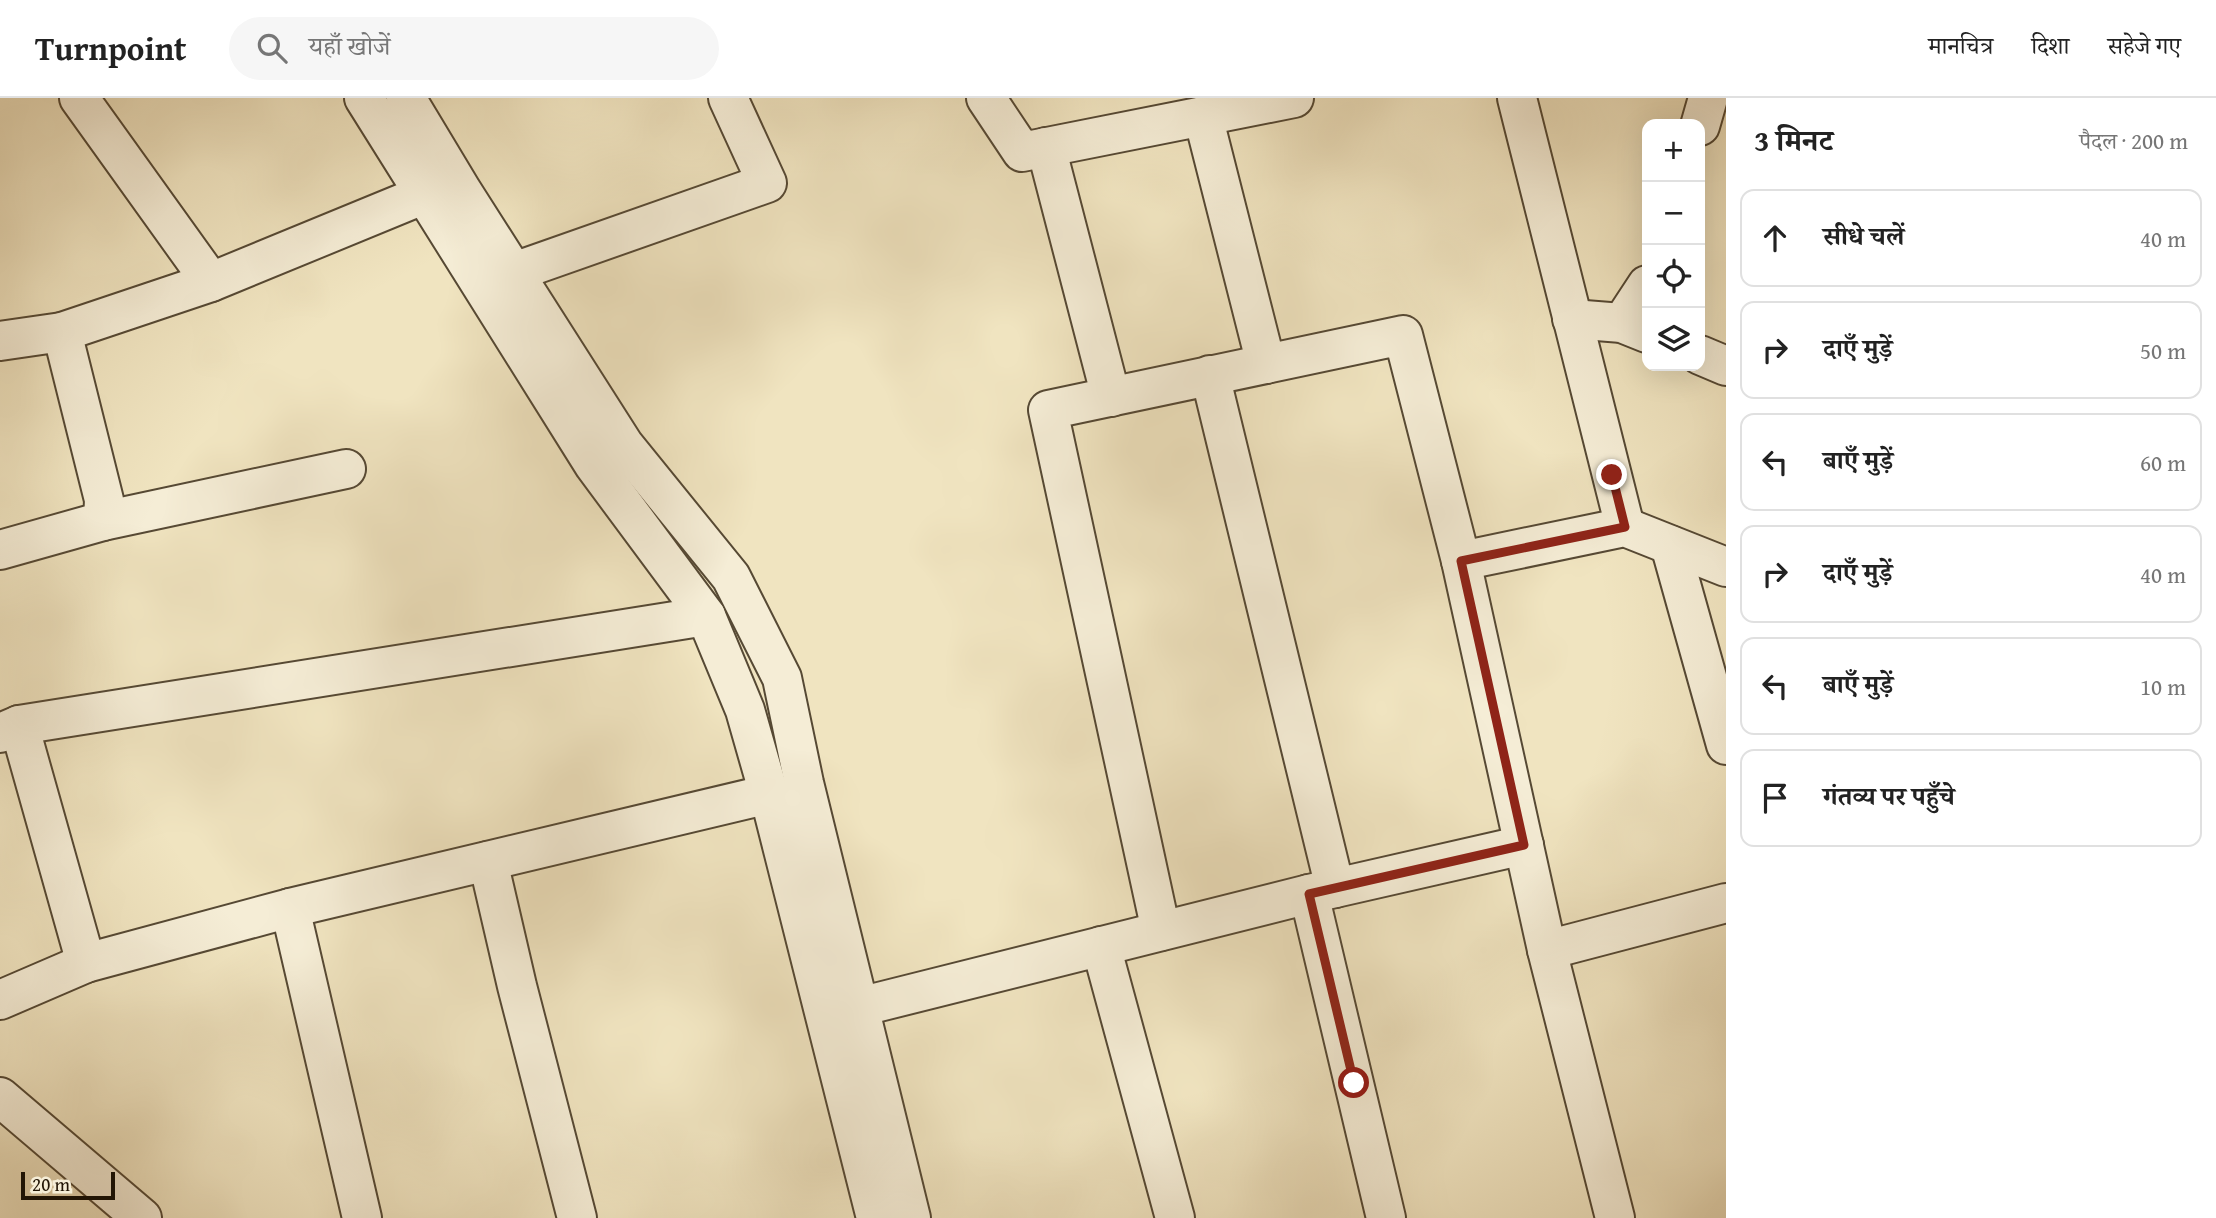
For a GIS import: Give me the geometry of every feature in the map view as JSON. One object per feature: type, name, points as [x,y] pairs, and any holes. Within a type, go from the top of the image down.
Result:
[{"type":"street","points":[[79,98],[211,282]]},
{"type":"street","points":[[363,98],[594,465],[706,616],[745,710],[769,794],[876,1218]]},
{"type":"street","points":[[406,98],[624,445],[731,577],[782,678],[804,783],[911,1218]]},
{"type":"street","points":[[513,272],[767,183],[728,98]]},
{"type":"street","points":[[986,98],[1022,152],[1294,98]]},
{"type":"street","points":[[1517,98],[1625,527]]},
{"type":"street","points":[[1702,119],[1707,98]]},
{"type":"street","points":[[1203,116],[1266,364]]},
{"type":"street","points":[[1046,147],[1111,397]]},
{"type":"street","points":[[0,341],[62,332],[211,282],[425,194]]},
{"type":"street","points":[[1572,319],[1635,328],[1642,303]]},
{"type":"street","points":[[62,332],[104,500],[103,520]]},
{"type":"street","points":[[1161,931],[1048,410],[1402,335],[1461,561],[1547,950],[1615,1218]]},
{"type":"street","points":[[1705,357],[1726,366]]},
{"type":"street","points":[[1210,375],[1322,891],[1387,1218]]},
{"type":"street","points":[[0,551],[103,520],[346,469]]},
{"type":"street","points":[[1461,561],[1625,527],[1726,567]]},
{"type":"street","points":[[1670,545],[1726,746]]},
{"type":"street","points":[[86,963],[10,729],[706,616]]},
{"type":"street","points":[[0,1000],[86,963],[290,908],[769,794]]},
{"type":"street","points":[[859,1007],[1322,891],[1524,845]]},
{"type":"street","points":[[488,861],[577,1218]]},
{"type":"street","points":[[1547,950],[1726,903]]},
{"type":"street","points":[[290,908],[362,1218]]},
{"type":"street","points":[[1101,946],[1175,1218]]},
{"type":"street","points":[[0,1097],[142,1218]]},
{"type":"route","points":[[1354,1083],[1309,894],[1524,845],[1461,561],[1625,527],[1612,475]]}]
